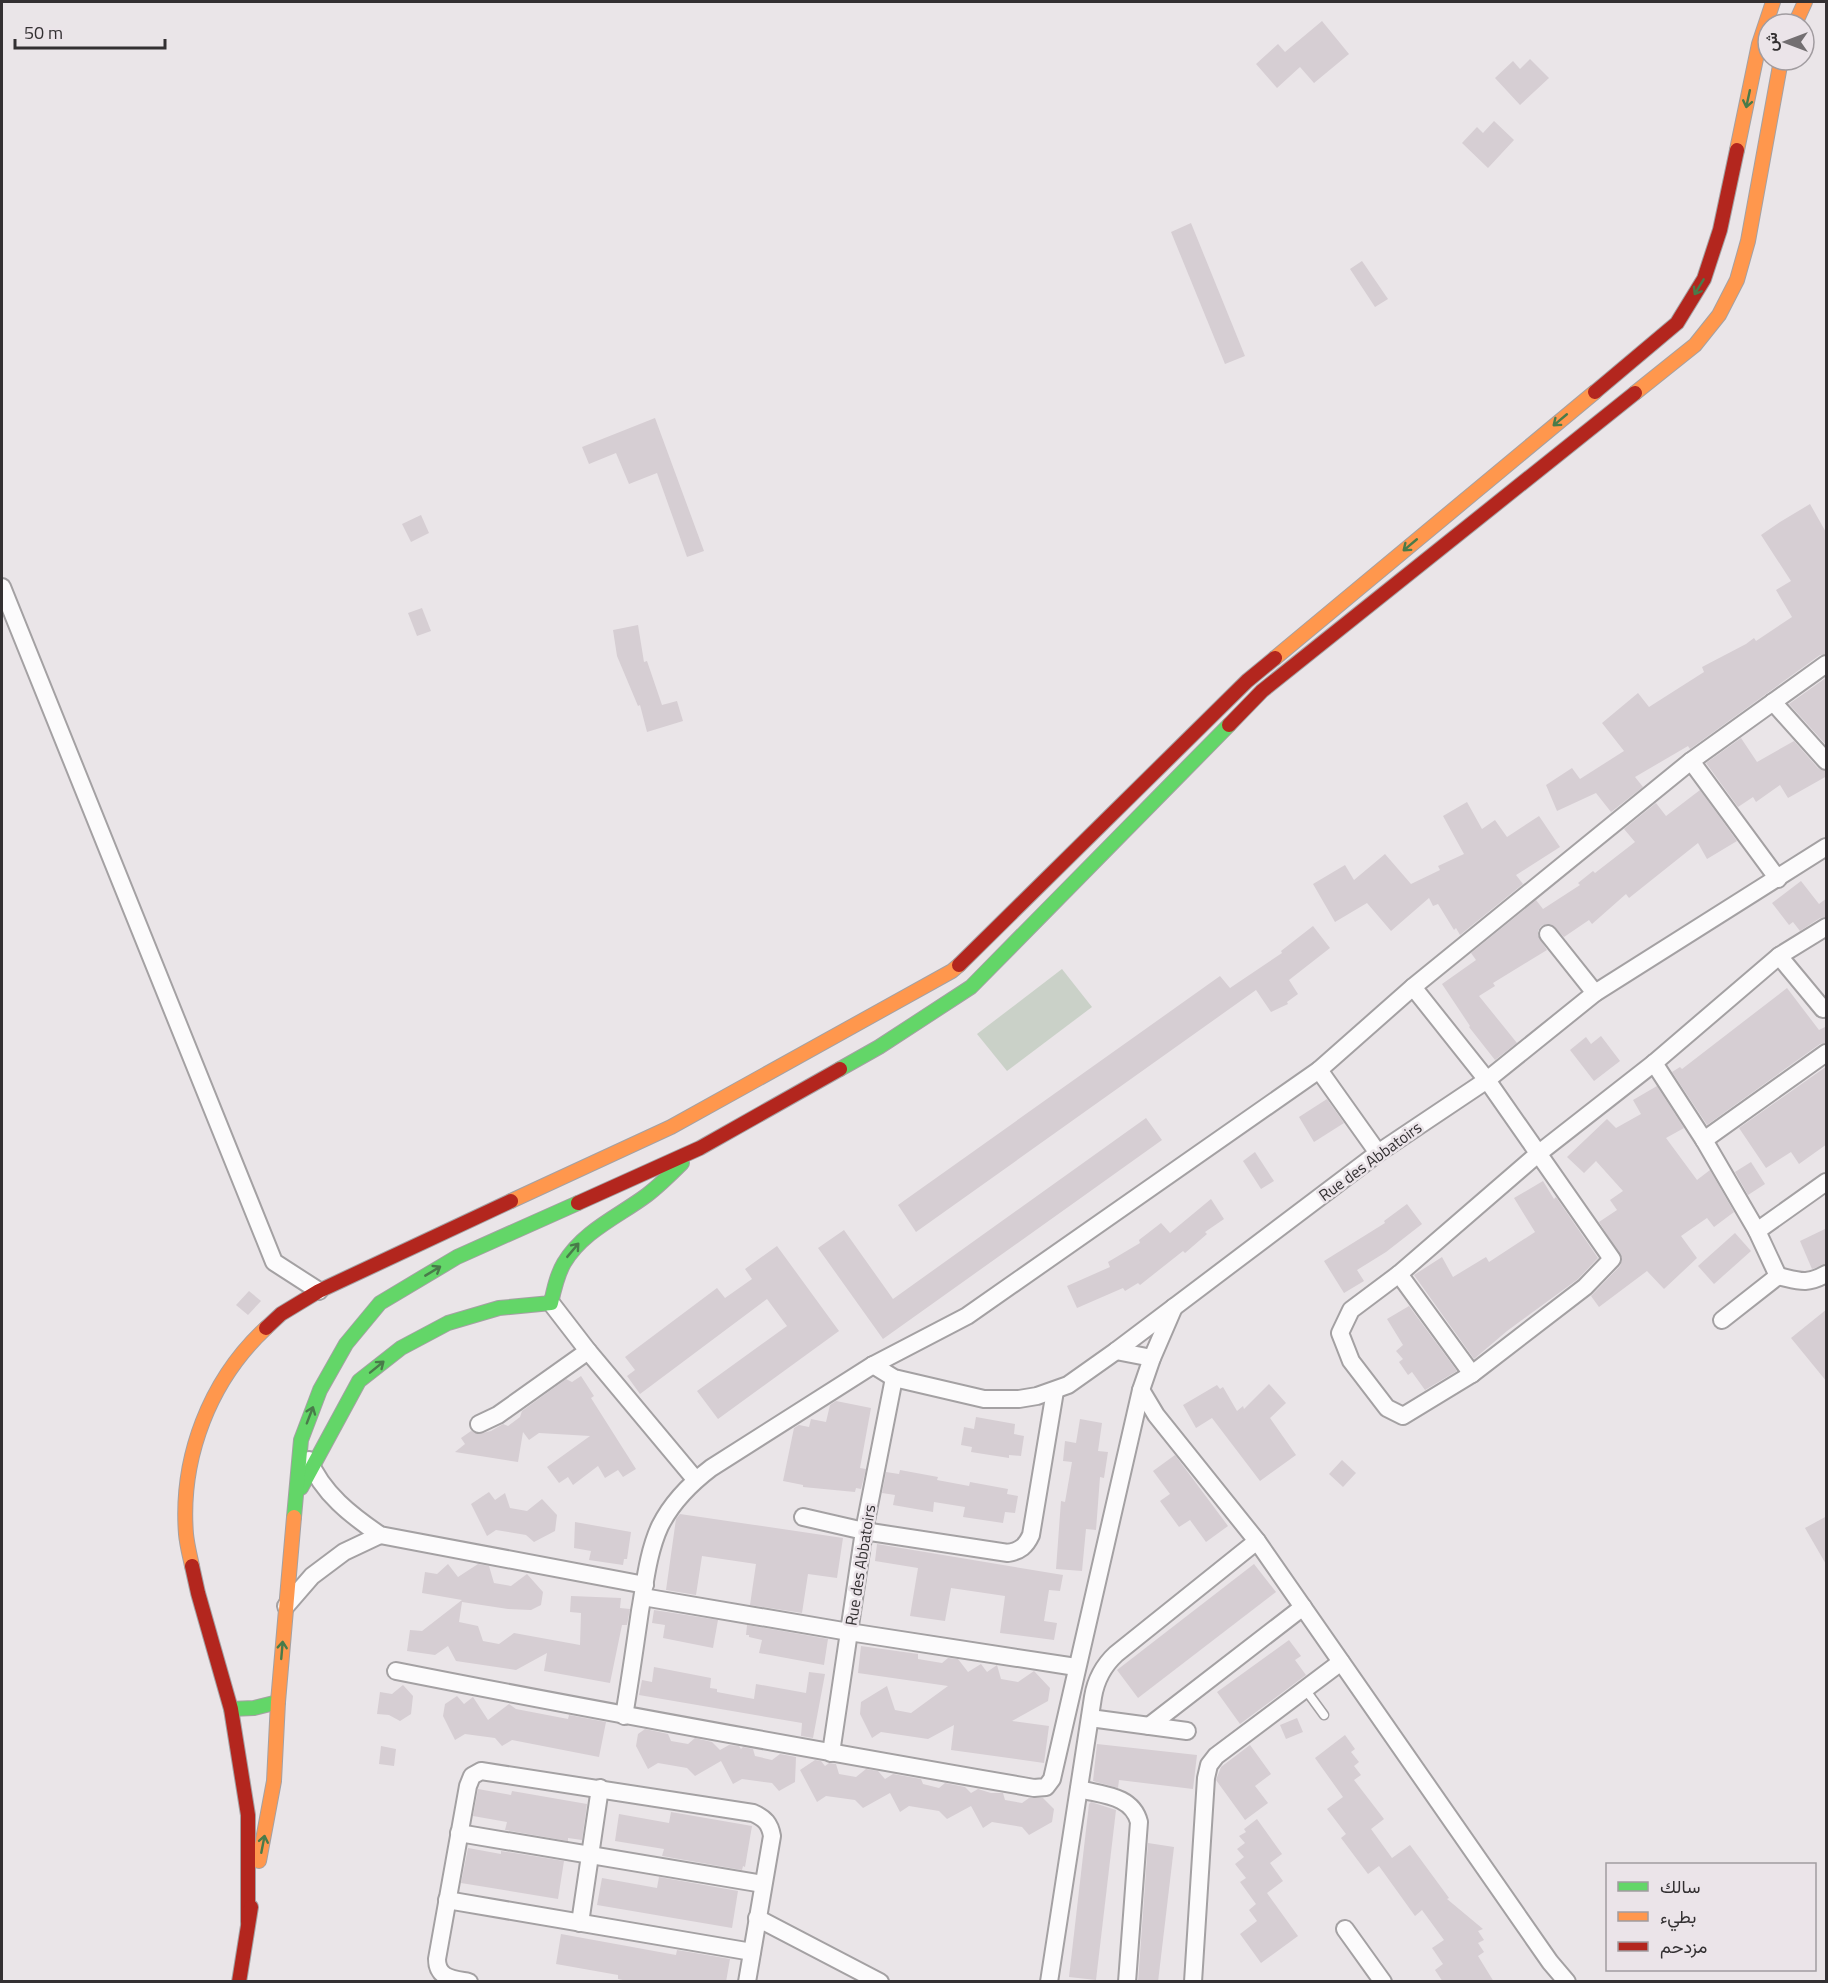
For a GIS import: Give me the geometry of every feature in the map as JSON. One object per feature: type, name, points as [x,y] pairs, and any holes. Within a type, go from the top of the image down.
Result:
[{"type":"street","points":[[248,1922],[248,1815],[231,1709],[198,1593],[186,1535],[187,1476],[200,1426],[223,1380],[249,1344],[281,1314],[319,1291],[671,1127],[952,970],[1019,907],[1247,681],[1677,323],[1704,279],[1720,230],[1759,44],[1773,2]]},
{"type":"street","points":[[239,1982],[274,1781],[278,1702],[301,1440],[320,1390],[346,1344],[380,1303],[457,1257],[700,1148],[879,1047],[970,987],[1262,692],[1695,345],[1719,315],[1737,280],[1748,241],[1779,72]]},
{"type":"street","points":[[2,587],[273,1262],[319,1291]]},
{"type":"street","points":[[624,1716],[653,1545],[675,1501],[695,1479],[873,1365],[967,1316],[1319,1070],[1413,987],[1691,761],[1827,664]]},
{"type":"street","points":[[1773,702],[1827,761]]},
{"type":"street","points":[[1691,761],[1778,879]]},
{"type":"street","name":"Rue des Abbatoirs","points":[[873,1365],[894,1378],[993,1399],[1019,1399],[1055,1391],[1080,1377],[1116,1351],[1378,1153],[1487,1080],[1595,993],[1825,851]]},
{"type":"street","points":[[1413,987],[1487,1080],[1539,1153],[1612,1260],[1585,1287],[1472,1374],[1403,1416],[1387,1408],[1351,1361],[1340,1333],[1351,1310],[1399,1274],[1539,1153],[1654,1063],[1779,956],[1827,927]]},
{"type":"street","points":[[1548,934],[1595,993]]},
{"type":"street","points":[[1779,956],[1823,1008],[1827,1008]]},
{"type":"street","points":[[1704,1140],[1827,1053]]},
{"type":"street","points":[[1654,1063],[1704,1140],[1757,1231],[1778,1276]]},
{"type":"street","points":[[1319,1070],[1378,1153]]},
{"type":"street","points":[[695,1479],[551,1303],[562,1264],[574,1247],[590,1233],[649,1193],[700,1148]]},
{"type":"street","points":[[1757,1231],[1827,1182]]},
{"type":"street","points":[[1399,1274],[1472,1374]]},
{"type":"street","points":[[1778,1276],[1806,1282],[1827,1274]]},
{"type":"street","points":[[1722,1320],[1778,1276]]},
{"type":"street","points":[[296,1498],[359,1382],[400,1348],[448,1323],[499,1308],[551,1303]]},
{"type":"street","points":[[396,1671],[624,1716],[831,1753],[1034,1788],[1046,1787],[1052,1779],[1142,1389],[1152,1358],[1174,1307]]},
{"type":"street","points":[[479,1424],[498,1415],[588,1351]]},
{"type":"street","points":[[1116,1351],[1152,1358]]},
{"type":"street","name":"Rue des Abbatoirs","points":[[831,1753],[864,1531],[894,1378]]},
{"type":"street","points":[[1142,1389],[1156,1415],[1257,1542],[1550,1962],[1568,1982]]},
{"type":"street","points":[[803,1517],[864,1531],[1008,1553],[1022,1548],[1031,1535],[1055,1391]]},
{"type":"street","points":[[301,1440],[312,1468],[331,1495],[354,1517],[380,1535],[849,1632],[1076,1667]]},
{"type":"street","points":[[286,1606],[312,1576],[344,1552],[380,1535]]},
{"type":"street","points":[[1049,1982],[1094,1687],[1102,1669],[1108,1661],[1257,1542]]},
{"type":"street","points":[[1149,1726],[1303,1607]]},
{"type":"street","points":[[1193,1982],[1206,1778],[1209,1765],[1216,1756],[1341,1662]]},
{"type":"street","points":[[231,1709],[254,1708],[278,1702]]},
{"type":"street","points":[[1090,1718],[1187,1731]]},
{"type":"street","points":[[469,1982],[447,1977],[437,1965],[469,1780],[481,1771],[600,1788],[761,1816],[767,1821],[772,1836],[747,1982]]},
{"type":"street","points":[[580,1923],[600,1788]]},
{"type":"street","points":[[1079,1789],[1128,1803],[1139,1822],[1126,1982]]},
{"type":"street","points":[[459,1833],[763,1884]]},
{"type":"street","points":[[447,1900],[752,1952]]},
{"type":"street","points":[[757,1918],[880,1982]]},
{"type":"street","points":[[1345,1929],[1383,1982]]},
{"type":"lane","points":[[1305,1689],[1324,1715]]},
{"type":"shaded area","points":[[1062,969],[1092,1007],[1007,1071],[977,1034]]},
{"type":"building","points":[[1322,21],[1349,54],[1314,83],[1300,67],[1277,88],[1256,64],[1278,44],[1285,52]]},
{"type":"building","points":[[1530,59],[1549,78],[1520,105],[1495,78],[1513,61],[1520,69]]},
{"type":"building","points":[[1494,121],[1514,140],[1488,168],[1462,143],[1477,127],[1483,133]]},
{"type":"building","points":[[1191,223],[1245,356],[1225,364],[1171,232]]},
{"type":"building","points":[[1362,261],[1388,299],[1375,307],[1350,269]]},
{"type":"building","points":[[655,418],[704,551],[687,557],[657,473],[629,484],[616,453],[589,464],[582,447]]},
{"type":"building","points":[[1810,504],[1827,534],[1827,654],[1820,655],[1690,749],[1688,746],[1635,777],[1643,787],[1611,812],[1596,793],[1557,811],[1546,785],[1572,768],[1580,779],[1624,751],[1602,723],[1638,693],[1649,707],[1704,672],[1702,667],[1754,638],[1756,641],[1792,617],[1776,590],[1791,581],[1761,535]]},
{"type":"building","points":[[421,515],[429,533],[411,542],[402,524]]},
{"type":"building","points":[[422,608],[431,631],[417,636],[408,613]]},
{"type":"building","points":[[638,625],[644,662],[647,661],[662,705],[677,701],[683,721],[647,732],[640,705],[638,706],[617,656],[613,630]]},
{"type":"building","points":[[1827,677],[1827,746],[1789,704]]},
{"type":"building","points":[[1741,738],[1757,762],[1794,741],[1818,768],[1827,771],[1827,776],[1788,798],[1780,785],[1756,802],[1753,797],[1738,807],[1706,763]]},
{"type":"building","points":[[1700,790],[1737,841],[1707,859],[1698,843],[1629,898],[1626,894],[1592,924],[1589,920],[1564,937],[1552,925],[1541,926],[1538,936],[1547,950],[1493,983],[1495,986],[1479,996],[1517,1043],[1495,1060],[1469,1027],[1442,984],[1476,960],[1471,953],[1536,900],[1543,909],[1580,885],[1578,883],[1593,871],[1595,873],[1635,842],[1624,829],[1656,803],[1666,816]]},
{"type":"building","points":[[1467,802],[1482,829],[1495,820],[1507,837],[1539,816],[1560,847],[1516,875],[1523,884],[1460,935],[1456,928],[1454,930],[1438,904],[1433,906],[1429,898],[1391,931],[1367,903],[1335,922],[1313,884],[1345,865],[1354,880],[1385,854],[1411,884],[1440,870],[1438,866],[1464,854],[1443,816]]},
{"type":"building","points":[[1801,881],[1819,904],[1827,898],[1827,917],[1820,918],[1800,931],[1793,922],[1789,925],[1772,903]]},
{"type":"building","points":[[1313,926],[1330,948],[1289,980],[1298,994],[1287,1002],[1288,1004],[1271,1012],[1256,990],[916,1232],[898,1205],[1220,976],[1230,988],[1282,953],[1281,951]]},
{"type":"building","points":[[1787,988],[1819,1030],[1827,1026],[1827,1043],[1820,1044],[1707,1125],[1672,1072],[1680,1067],[1682,1069]]},
{"type":"building","points":[[1601,1036],[1620,1061],[1594,1081],[1570,1050],[1586,1037],[1591,1044]]},
{"type":"building","points":[[1827,1066],[1827,1144],[1799,1164],[1791,1152],[1766,1168],[1739,1128]]},
{"type":"building","points":[[1657,1086],[1684,1128],[1666,1138],[1697,1180],[1710,1170],[1734,1212],[1714,1227],[1707,1218],[1681,1236],[1697,1258],[1664,1289],[1647,1271],[1599,1307],[1591,1296],[1620,1266],[1622,1258],[1599,1222],[1617,1210],[1610,1200],[1623,1191],[1596,1161],[1584,1173],[1567,1157],[1607,1119],[1616,1128],[1641,1114],[1633,1100]]},
{"type":"building","points":[[1327,1099],[1344,1123],[1314,1142],[1299,1117]]},
{"type":"building","points":[[1146,1118],[1162,1140],[883,1339],[818,1248],[844,1230],[893,1299]]},
{"type":"building","points":[[1255,1152],[1274,1181],[1261,1189],[1243,1161]]},
{"type":"building","points":[[1751,1162],[1765,1184],[1748,1195],[1735,1172]]},
{"type":"building","points":[[1543,1181],[1598,1258],[1578,1279],[1507,1331],[1474,1359],[1414,1275],[1442,1257],[1453,1277],[1486,1257],[1489,1262],[1535,1232],[1514,1198]]},
{"type":"building","points":[[1211,1199],[1224,1219],[1205,1232],[1207,1234],[1185,1253],[1183,1251],[1140,1285],[1138,1283],[1125,1291],[1123,1288],[1077,1308],[1067,1286],[1110,1267],[1108,1262],[1140,1243],[1139,1240],[1161,1223],[1170,1233]]},
{"type":"building","points":[[1407,1204],[1422,1224],[1386,1252],[1357,1270],[1364,1281],[1344,1293],[1324,1261],[1385,1223],[1384,1221]]},
{"type":"building","points":[[1827,1228],[1827,1264],[1812,1269],[1800,1241]]},
{"type":"building","points":[[1735,1233],[1751,1251],[1714,1284],[1698,1266]]},
{"type":"building","points":[[777,1246],[839,1331],[718,1419],[697,1391],[787,1326],[767,1299],[640,1394],[627,1376],[635,1370],[625,1357],[717,1288],[725,1298],[752,1279],[745,1269]]},
{"type":"building","points":[[249,1291],[261,1301],[248,1315],[236,1305]]},
{"type":"building","points":[[1409,1306],[1457,1371],[1425,1390],[1412,1372],[1408,1375],[1399,1362],[1403,1359],[1396,1351],[1403,1345],[1387,1319]]},
{"type":"building","points":[[1827,1309],[1827,1382],[1791,1338]]},
{"type":"building","points":[[581,1376],[594,1396],[591,1398],[636,1469],[623,1477],[618,1470],[605,1478],[598,1466],[573,1485],[568,1477],[559,1483],[547,1467],[590,1436],[539,1433],[529,1440],[523,1432],[518,1462],[455,1452],[465,1444],[461,1438],[471,1431],[479,1434],[491,1431],[503,1424],[508,1426],[520,1417],[522,1411],[566,1379],[572,1382]]},
{"type":"building","points":[[1269,1384],[1286,1403],[1270,1418],[1296,1455],[1260,1481],[1212,1418],[1196,1428],[1183,1405],[1217,1385],[1220,1389],[1223,1387],[1237,1411],[1243,1406],[1244,1409]]},
{"type":"building","points":[[836,1401],[871,1408],[860,1468],[866,1469],[861,1489],[856,1488],[855,1492],[803,1487],[803,1485],[783,1481],[794,1428],[799,1425],[809,1427],[811,1419],[826,1422],[830,1405]]},
{"type":"building","points":[[976,1417],[1015,1424],[1014,1434],[1024,1436],[1021,1456],[1009,1455],[1009,1458],[971,1452],[972,1447],[961,1445],[964,1427],[974,1429]]},
{"type":"building","points":[[1080,1419],[1102,1423],[1098,1451],[1108,1452],[1104,1478],[1100,1477],[1096,1530],[1086,1529],[1082,1571],[1056,1569],[1061,1501],[1065,1502],[1072,1462],[1063,1461],[1065,1441],[1076,1443]]},
{"type":"building","points":[[1175,1455],[1228,1526],[1206,1542],[1190,1520],[1179,1527],[1160,1501],[1170,1494],[1153,1471]]},
{"type":"building","points":[[1342,1460],[1356,1473],[1343,1487],[1329,1474]]},
{"type":"building","points":[[900,1470],[969,1486],[970,1482],[1008,1489],[1007,1494],[1018,1496],[1015,1513],[1005,1512],[1003,1523],[963,1517],[965,1507],[934,1502],[933,1512],[893,1505],[895,1495],[882,1493],[886,1472],[899,1474]]},
{"type":"building","points":[[489,1492],[495,1500],[505,1493],[510,1508],[527,1511],[542,1499],[557,1515],[555,1531],[534,1542],[526,1535],[496,1530],[487,1536],[471,1504]]},
{"type":"building","points":[[680,1514],[843,1538],[837,1578],[808,1574],[802,1613],[750,1605],[756,1564],[702,1556],[696,1595],[666,1590],[676,1519]]},
{"type":"building","points":[[1827,1516],[1827,1566],[1805,1528]]},
{"type":"building","points":[[575,1522],[631,1532],[627,1559],[624,1559],[623,1565],[589,1560],[591,1551],[574,1548]]},
{"type":"building","points":[[877,1544],[1063,1575],[1060,1591],[1049,1590],[1044,1621],[1057,1623],[1054,1640],[1000,1633],[1005,1596],[951,1588],[945,1621],[910,1616],[918,1568],[875,1561]]},
{"type":"building","points":[[448,1564],[458,1577],[478,1564],[489,1566],[494,1583],[511,1586],[527,1574],[543,1592],[541,1605],[531,1610],[462,1602],[459,1622],[478,1626],[483,1641],[499,1644],[514,1633],[580,1645],[581,1613],[570,1612],[571,1596],[621,1598],[620,1608],[630,1609],[627,1625],[622,1625],[610,1683],[544,1671],[547,1653],[516,1670],[456,1661],[448,1646],[435,1655],[407,1651],[410,1630],[422,1631],[462,1600],[422,1593],[425,1572],[437,1574]]},
{"type":"building","points":[[1254,1564],[1276,1592],[1138,1698],[1117,1670]]},
{"type":"building","points":[[654,1610],[718,1620],[713,1648],[663,1638],[665,1625],[652,1623]]},
{"type":"building","points":[[747,1625],[828,1639],[824,1665],[759,1653],[762,1640],[746,1635]]},
{"type":"building","points":[[1289,1640],[1301,1656],[1295,1660],[1306,1675],[1240,1724],[1217,1692]]},
{"type":"building","points":[[861,1646],[918,1654],[918,1659],[942,1663],[948,1658],[958,1659],[968,1672],[981,1664],[987,1672],[997,1665],[1001,1679],[1018,1682],[1034,1671],[1050,1688],[1048,1701],[1012,1721],[1049,1726],[1044,1763],[951,1750],[954,1725],[928,1739],[881,1732],[872,1738],[860,1714],[861,1702],[887,1686],[895,1710],[911,1713],[948,1686],[858,1673]]},
{"type":"building","points":[[654,1667],[711,1678],[710,1688],[717,1689],[717,1692],[754,1699],[756,1684],[806,1693],[809,1672],[825,1674],[813,1738],[801,1736],[802,1723],[639,1695],[642,1680],[652,1682]]},
{"type":"building","points":[[403,1685],[413,1696],[411,1714],[400,1721],[389,1715],[377,1714],[380,1692],[392,1694]]},
{"type":"building","points":[[457,1696],[464,1704],[473,1697],[488,1720],[509,1704],[516,1709],[568,1719],[569,1715],[606,1722],[599,1757],[512,1740],[502,1746],[495,1738],[465,1734],[455,1740],[443,1716],[445,1704]]},
{"type":"building","points":[[1297,1718],[1303,1732],[1286,1739],[1280,1725]]},
{"type":"building","points":[[645,1729],[668,1734],[671,1741],[688,1744],[695,1738],[712,1742],[720,1750],[729,1745],[739,1746],[741,1749],[743,1747],[753,1749],[755,1756],[772,1760],[780,1754],[796,1757],[795,1782],[779,1791],[772,1783],[742,1779],[733,1784],[721,1761],[695,1776],[687,1768],[658,1763],[648,1769],[636,1746],[638,1734]]},
{"type":"building","points":[[1345,1735],[1355,1749],[1351,1752],[1359,1762],[1354,1766],[1361,1775],[1354,1780],[1384,1819],[1371,1829],[1392,1858],[1410,1845],[1449,1898],[1447,1899],[1483,1929],[1478,1931],[1484,1940],[1478,1943],[1484,1952],[1478,1956],[1494,1982],[1443,1982],[1435,1970],[1443,1964],[1432,1948],[1444,1940],[1422,1910],[1415,1916],[1379,1866],[1368,1874],[1341,1838],[1346,1834],[1327,1809],[1343,1797],[1315,1758]]},
{"type":"building","points":[[1097,1744],[1197,1755],[1193,1789],[1119,1780],[1118,1788],[1093,1781]]},
{"type":"building","points":[[1250,1745],[1271,1774],[1255,1786],[1268,1803],[1245,1820],[1216,1780],[1221,1767]]},
{"type":"building","points":[[381,1746],[396,1749],[394,1766],[379,1764]]},
{"type":"building","points":[[815,1760],[821,1761],[825,1766],[829,1763],[836,1764],[839,1774],[856,1777],[866,1769],[878,1771],[885,1779],[893,1774],[921,1779],[923,1784],[939,1788],[945,1783],[965,1787],[971,1793],[978,1789],[991,1793],[1003,1793],[1005,1800],[1022,1803],[1029,1798],[1043,1798],[1054,1809],[1052,1822],[1029,1835],[1022,1827],[992,1822],[983,1828],[971,1806],[947,1819],[939,1811],[909,1806],[900,1812],[890,1793],[863,1808],[855,1800],[826,1796],[817,1802],[800,1770]]},
{"type":"building","points":[[478,1789],[511,1795],[512,1791],[587,1804],[582,1840],[568,1838],[568,1841],[505,1830],[507,1822],[473,1816]]},
{"type":"building","points":[[1091,1802],[1116,1810],[1096,1980],[1069,1977]]},
{"type":"building","points":[[671,1812],[752,1826],[745,1867],[743,1866],[742,1870],[662,1856],[664,1849],[615,1841],[619,1814],[669,1823]]},
{"type":"building","points":[[1257,1819],[1282,1854],[1270,1863],[1283,1881],[1267,1893],[1298,1936],[1261,1963],[1240,1934],[1257,1921],[1249,1910],[1256,1904],[1240,1882],[1246,1878],[1235,1864],[1244,1857],[1237,1849],[1245,1843],[1239,1836],[1246,1832],[1244,1829]]},
{"type":"building","points":[[1148,1843],[1174,1847],[1158,1982],[1138,1982]]},
{"type":"building","points":[[468,1848],[564,1861],[558,1899],[461,1883]]},
{"type":"building","points":[[659,1877],[738,1891],[732,1928],[597,1905],[602,1878],[657,1888]]},
{"type":"building","points":[[561,1934],[676,1955],[677,1950],[730,1959],[726,1982],[632,1982],[618,1979],[618,1975],[556,1964]]},
{"type":"traffic: fast","points":[[840,1069],[879,1047],[971,987],[1229,725]]},
{"type":"traffic: fast","points":[[301,1488],[359,1381],[401,1348],[448,1323],[499,1308],[551,1303],[564,1263],[581,1242],[647,1195],[682,1163]]},
{"type":"traffic: fast","points":[[294,1517],[301,1440],[320,1390],[346,1344],[380,1303],[457,1257],[578,1203]]},
{"type":"traffic: fast","points":[[231,1709],[254,1708],[278,1702]]},
{"type":"traffic: slow","points":[[1737,150],[1759,44],[1773,2]]},
{"type":"traffic: slow","points":[[1800,12],[1805,2]]},
{"type":"traffic: slow","points":[[1635,393],[1695,345],[1719,315],[1737,280],[1748,241],[1779,72]]},
{"type":"traffic: slow","points":[[1275,658],[1595,392]]},
{"type":"traffic: slow","points":[[511,1201],[671,1127],[959,965]]},
{"type":"traffic: slow","points":[[192,1566],[186,1534],[185,1505],[194,1449],[214,1396],[229,1371],[266,1328]]},
{"type":"traffic: slow","points":[[259,1861],[274,1781],[278,1702],[294,1517]]},
{"type":"traffic: jam","points":[[1595,392],[1677,323],[1704,279],[1720,230],[1737,150]]},
{"type":"traffic: jam","points":[[1229,725],[1262,691],[1635,393]]},
{"type":"traffic: jam","points":[[959,965],[1247,681],[1275,658]]},
{"type":"traffic: jam","points":[[578,1203],[700,1148],[840,1069]]},
{"type":"traffic: jam","points":[[266,1328],[281,1314],[319,1291],[511,1201]]},
{"type":"traffic: jam","points":[[192,1566],[231,1709],[248,1815],[248,1922]]},
{"type":"traffic: jam","points":[[239,1982],[251,1907]]}]
